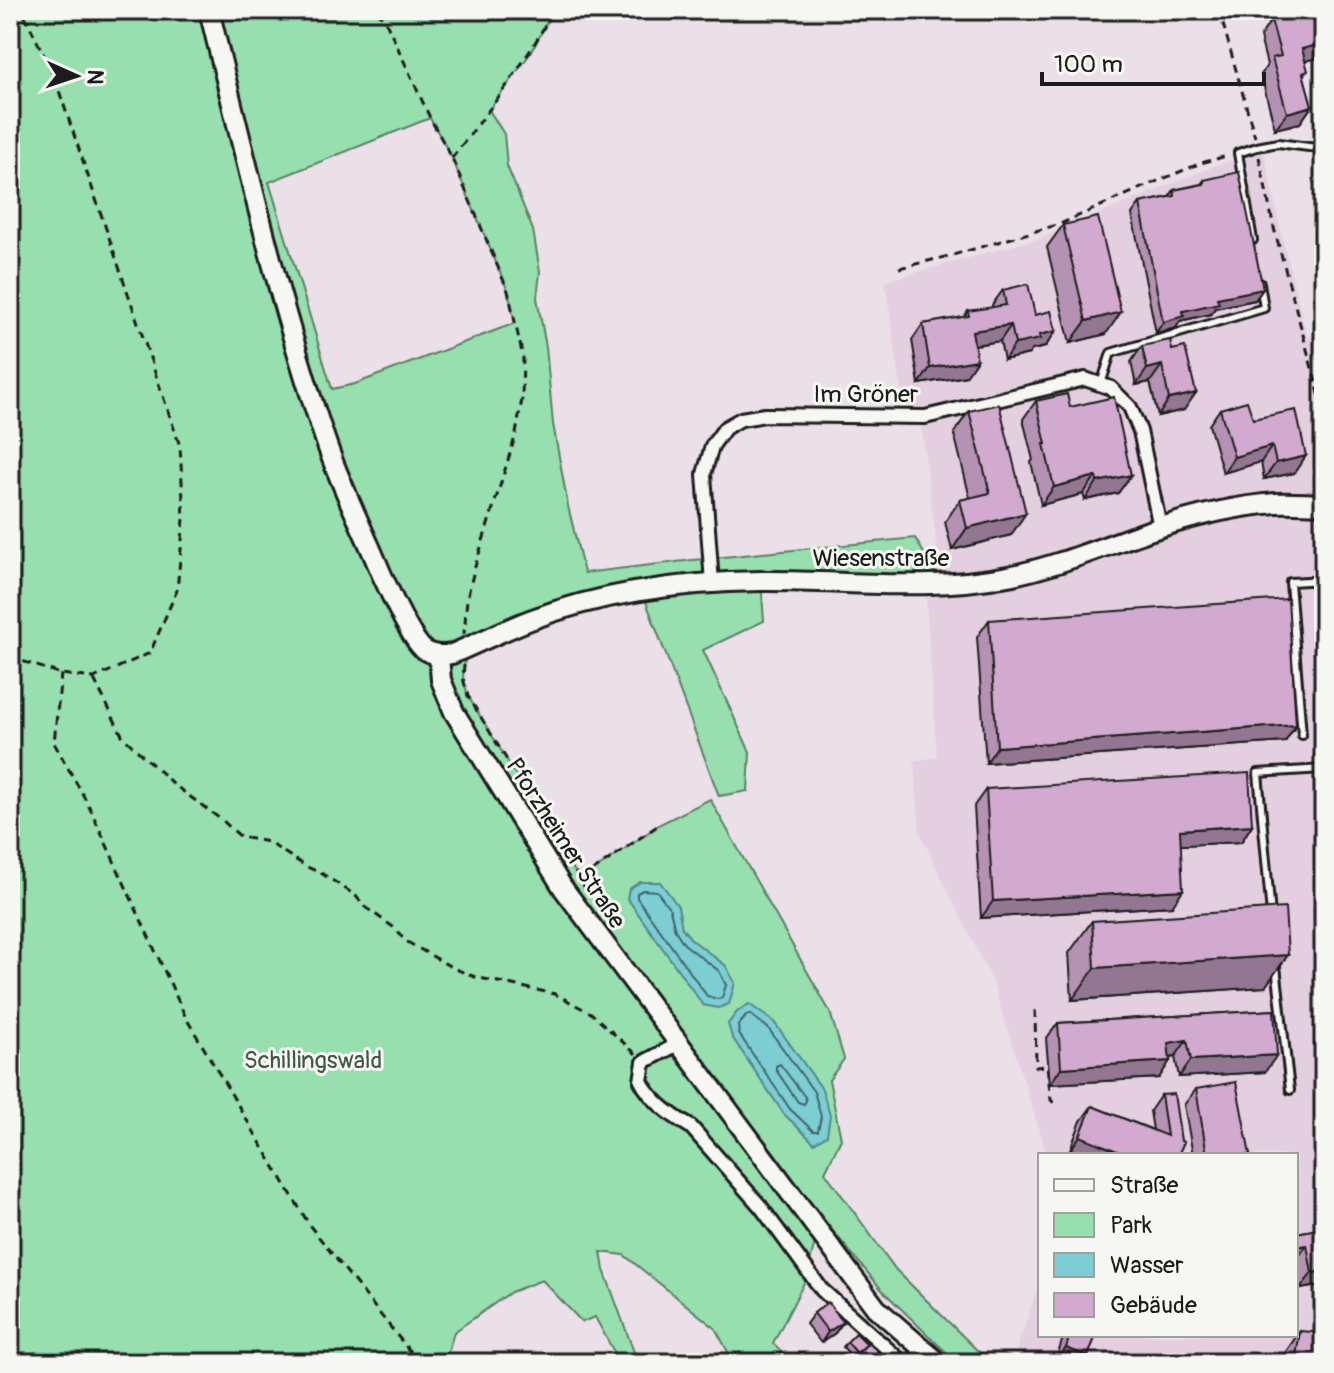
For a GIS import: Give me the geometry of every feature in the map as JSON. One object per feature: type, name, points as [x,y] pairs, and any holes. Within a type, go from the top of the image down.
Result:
[{"type":"street","points":[[209,10],[283,302],[328,448],[379,568],[409,628],[422,648],[439,656]]},
{"type":"street","name":"Im Gröner","points":[[712,583],[704,474],[712,446],[725,428],[741,419],[765,415],[925,417],[1085,379],[1101,385]]},
{"type":"street","points":[[1101,385],[1111,388],[1130,407],[1140,431],[1160,527]]},
{"type":"street","name":"Wiesenstraße","points":[[439,656],[452,654],[531,620],[590,602],[642,591],[761,581],[925,585],[1008,576],[1058,563],[1160,527],[1235,508],[1278,502],[1324,504]]},
{"type":"street","name":"Pforzheimer Straße","points":[[439,656],[441,680],[454,712],[678,1044],[876,1308],[939,1363]]},
{"type":"street","points":[[678,1044],[644,1062],[641,1081],[647,1092],[691,1127],[761,1207],[822,1290],[903,1363]]},
{"type":"lane","points":[[1254,246],[1238,153],[1278,143],[1324,149]]},
{"type":"lane","points":[[1101,385],[1111,353],[1264,308],[1259,277]]},
{"type":"lane","points":[[1302,735],[1290,582],[1324,580]]},
{"type":"lane","points":[[1272,917],[1258,773],[1324,769]]},
{"type":"lane","points":[[1276,964],[1290,1090]]},
{"type":"path","points":[[377,10],[387,24],[452,158],[508,291],[523,357],[522,399],[516,434],[467,599],[463,628],[466,648],[463,678],[468,696],[572,884],[588,893]]},
{"type":"path","points":[[452,158],[532,51],[553,10]]},
{"type":"path","points":[[1219,10],[1324,412]]},
{"type":"path","points":[[10,21],[26,12],[54,76],[180,446],[184,519],[177,590],[150,653],[94,678],[61,674],[10,657]]},
{"type":"path","points":[[899,268],[1060,224],[1201,163],[1238,153]]},
{"type":"path","points":[[61,674],[54,743],[87,802],[186,1018],[310,1226],[419,1363]]},
{"type":"path","points":[[94,678],[123,737],[173,784],[241,837],[268,842],[321,873],[355,895],[365,907],[396,929],[404,940],[453,968],[475,977],[555,994],[591,1013],[644,1062]]},
{"type":"path","points":[[572,884],[660,824]]},
{"type":"path","points":[[1035,1010],[1036,1067],[1047,1066],[1051,1100],[1055,1104]]},
{"type":"shaded area","points":[[1264,152],[1307,336],[1324,337],[1324,1363],[1012,1363],[1038,1287],[1038,1337],[1298,1337],[1298,1153],[1046,1153],[993,983],[920,833],[914,760],[937,758],[925,585],[942,584],[920,418],[906,420],[885,281],[1044,237],[1219,164]]},
{"type":"green space","name":"Schillingswald","points":[[28,10],[542,10],[551,14],[532,51],[489,110],[504,134],[507,166],[533,230],[540,272],[537,298],[546,347],[553,424],[584,573],[915,538],[942,584],[761,581],[764,621],[703,650],[750,752],[748,791],[719,796],[642,591],[466,648],[463,678],[468,696],[580,880],[660,824],[710,799],[830,1012],[844,1059],[829,1080],[841,1139],[825,1172],[896,1270],[990,1363],[959,1363],[882,1290],[686,1054],[815,1242],[806,1279],[773,1343],[792,1363],[734,1363],[715,1328],[624,1255],[601,1252],[604,1270],[638,1363],[620,1363],[595,1317],[582,1322],[542,1280],[511,1292],[454,1332],[445,1363],[10,1363],[10,21]],"holes":[[[430,118],[452,158],[508,291],[515,323],[355,384],[332,389],[269,182]]]},
{"type":"water","points":[[640,882],[660,882],[678,906],[682,928],[691,939],[726,966],[735,983],[729,1004],[718,1008],[703,1005],[627,898],[629,889]]},
{"type":"water","points":[[749,1004],[774,1022],[822,1089],[830,1115],[827,1135],[814,1143],[784,1114],[732,1037],[728,1024],[737,1012]]},
{"type":"building","points":[[1311,10],[1324,10],[1324,43],[1302,49],[1308,71],[1303,73],[1312,106],[1287,113],[1272,58],[1281,56],[1271,20]]},
{"type":"building","points":[[1239,172],[1263,289],[1217,298],[1219,303],[1183,311],[1184,316],[1163,322],[1140,203],[1175,196],[1174,190]]},
{"type":"building","points":[[1098,217],[1121,312],[1086,321],[1063,225]]},
{"type":"building","points":[[1028,284],[1035,315],[1051,311],[1056,331],[1039,335],[1040,339],[1015,344],[1011,325],[972,331],[977,360],[930,368],[923,324],[969,316],[968,311],[1006,305],[1003,290]]},
{"type":"building","points":[[1170,340],[1172,350],[1185,347],[1196,393],[1169,399],[1162,365],[1147,369],[1142,346]]},
{"type":"building","points":[[1067,394],[1070,407],[1114,397],[1131,475],[1097,482],[1096,476],[1054,487],[1036,401]]},
{"type":"building","points":[[1247,401],[1253,419],[1296,410],[1306,456],[1276,463],[1272,446],[1234,457],[1220,409]]},
{"type":"building","points":[[999,404],[1026,513],[967,528],[960,500],[990,493],[969,411]]},
{"type":"building","points":[[1288,599],[1296,725],[997,747],[989,620]]},
{"type":"building","points":[[1249,773],[1252,825],[1180,830],[1183,890],[993,901],[986,789]]},
{"type":"building","points":[[1285,908],[1288,955],[1095,968],[1092,921]]},
{"type":"building","points":[[1274,1010],[1277,1055],[1191,1060],[1187,1040],[1168,1043],[1170,1061],[1061,1068],[1058,1023]]},
{"type":"building","points":[[1236,1082],[1250,1153],[1207,1153],[1196,1089]]},
{"type":"building","points":[[1174,1094],[1181,1141],[1184,1142],[1179,1153],[1122,1153],[1080,1136],[1092,1106],[1167,1136],[1161,1095]]},
{"type":"building","points":[[1324,1228],[1324,1271],[1312,1273],[1307,1245],[1298,1247],[1298,1233]]},
{"type":"building","points":[[828,1302],[843,1322],[828,1332],[814,1313]]},
{"type":"building","points":[[1300,1331],[1324,1333],[1320,1363],[1295,1363]]},
{"type":"building","points":[[856,1333],[867,1344],[857,1353],[847,1342]]},
{"type":"building","points":[[1069,1337],[1095,1337],[1088,1356],[1066,1348]]},
{"type":"building","points":[[869,1342],[888,1363],[860,1363],[854,1357]]}]
